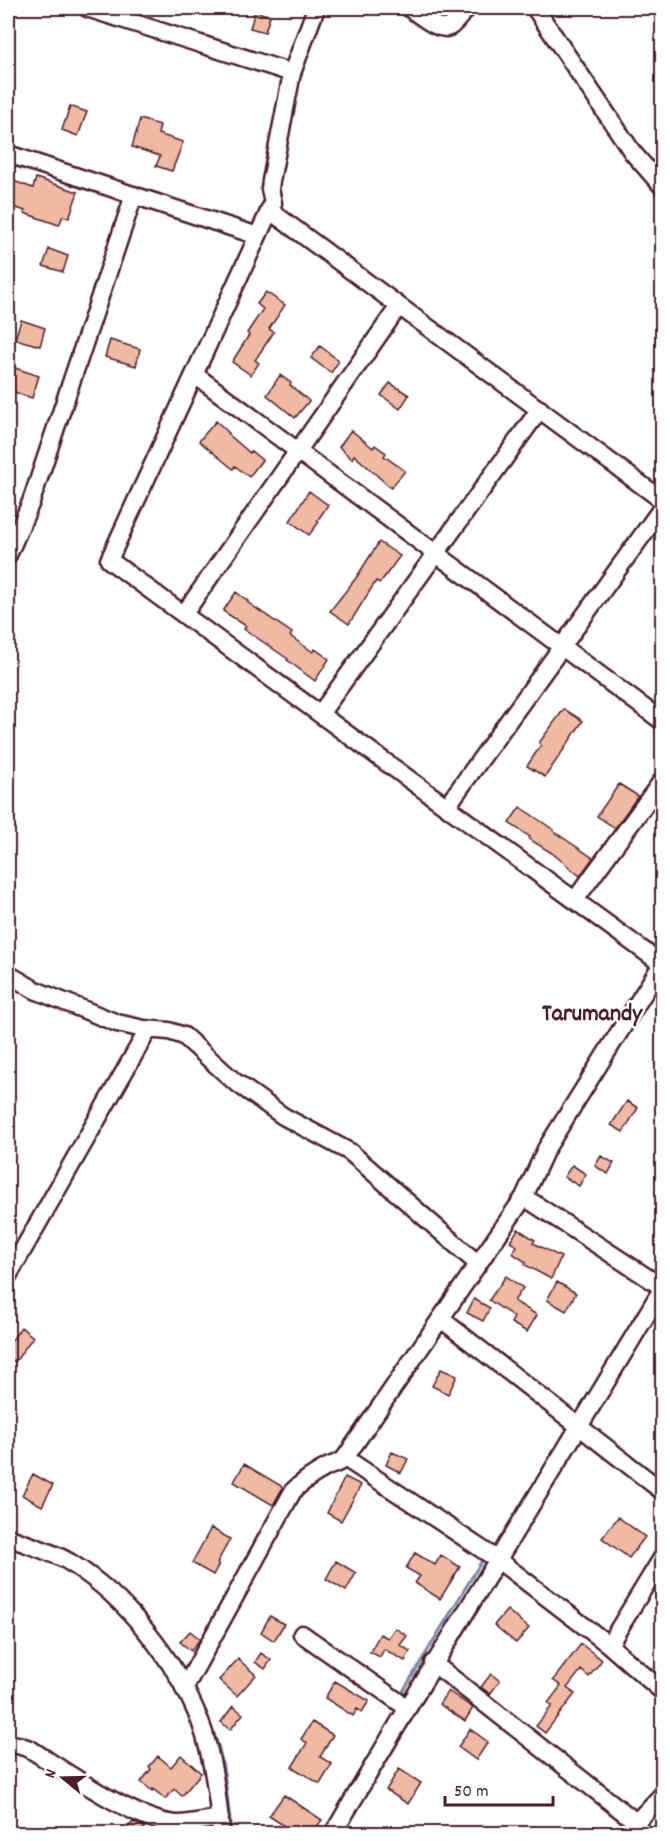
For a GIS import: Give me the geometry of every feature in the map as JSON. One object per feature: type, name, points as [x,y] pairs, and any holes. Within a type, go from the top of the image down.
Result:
[{"type":"street","points":[[87,8],[292,73]]},
{"type":"street","points":[[184,1689],[293,1491],[300,1483],[345,1458],[524,1197],[546,1149],[663,964],[110,560],[270,208],[273,199],[270,189],[292,73],[316,8]]},
{"type":"street","points":[[409,8],[439,28],[445,29],[450,27],[468,8]]},
{"type":"street","points":[[536,8],[633,153],[663,186]]},
{"type":"street","points":[[8,154],[258,236]]},
{"type":"street","points":[[8,555],[31,502],[134,195]]},
{"type":"street","points":[[270,208],[663,500]]},
{"type":"street","points":[[184,614],[399,306]]},
{"type":"street","points":[[195,375],[663,721]]},
{"type":"street","points":[[320,714],[540,409]]},
{"type":"street","points":[[447,806],[663,508]]},
{"type":"street","points":[[575,900],[663,781]]},
{"type":"street","points":[[8,974],[35,990],[117,1023],[148,1030],[169,1031],[184,1036],[234,1081],[283,1116],[350,1152],[478,1264]]},
{"type":"street","points":[[8,1276],[148,1030]]},
{"type":"street","points":[[333,1833],[406,1707],[580,1428],[663,1288],[524,1197]]},
{"type":"street","points":[[441,1319],[663,1491]]},
{"type":"street","points":[[345,1458],[498,1560],[609,1645],[663,1691]]},
{"type":"street","points":[[8,1537],[70,1562],[106,1588],[139,1623],[163,1654],[200,1721],[210,1756],[220,1826],[159,1821],[96,1790],[30,1749],[8,1743]]},
{"type":"street","points":[[609,1645],[663,1558]]},
{"type":"street","points":[[302,1634],[406,1707]]},
{"type":"street","points":[[434,1663],[631,1828],[663,1795]]},
{"type":"water","points":[[483,1560],[401,1696],[400,1695]]},
{"type":"water","points":[[193,1686],[222,1757],[232,1833],[230,1833],[220,1759]]},
{"type":"building","points":[[255,11],[270,16],[265,32],[250,28]]},
{"type":"building","points":[[70,106],[87,112],[78,136],[62,130]]},
{"type":"building","points":[[140,119],[160,125],[158,134],[183,142],[172,171],[156,166],[160,156],[132,147]]},
{"type":"building","points":[[36,178],[78,192],[69,218],[63,216],[59,225],[8,205],[11,180],[33,188]]},
{"type":"building","points":[[49,249],[68,256],[63,272],[43,266]]},
{"type":"building","points":[[266,292],[285,305],[269,329],[274,332],[255,360],[259,363],[251,375],[232,362],[263,309],[257,304]]},
{"type":"building","points":[[21,320],[45,328],[40,346],[15,339]]},
{"type":"building","points":[[110,340],[140,349],[136,366],[105,357]]},
{"type":"building","points":[[320,346],[339,361],[331,373],[311,358]]},
{"type":"building","points":[[12,367],[39,376],[32,398],[8,390]]},
{"type":"building","points":[[280,375],[309,401],[295,418],[267,395]]},
{"type":"building","points":[[390,383],[409,395],[400,409],[381,395]]},
{"type":"building","points":[[216,421],[250,453],[251,451],[262,460],[249,477],[235,466],[233,469],[199,441]]},
{"type":"building","points":[[351,430],[373,448],[375,445],[386,453],[384,456],[405,471],[391,488],[354,455],[352,459],[339,447]]},
{"type":"building","points":[[309,491],[328,505],[309,535],[290,521]]},
{"type":"building","points":[[379,542],[400,556],[380,583],[376,581],[349,624],[330,611],[356,578]]},
{"type":"building","points":[[236,592],[292,633],[290,636],[313,652],[315,649],[329,659],[315,681],[244,629],[246,626],[223,611]]},
{"type":"building","points":[[564,709],[583,721],[545,777],[527,766],[541,745],[539,743]]},
{"type":"building","points":[[619,784],[638,796],[615,828],[597,816]]},
{"type":"building","points":[[520,807],[593,858],[580,876],[509,823]]},
{"type":"building","points":[[627,1101],[638,1108],[623,1132],[611,1125]]},
{"type":"building","points":[[601,1156],[614,1163],[608,1174],[595,1166]]},
{"type":"building","points":[[572,1165],[586,1174],[579,1186],[564,1177]]},
{"type":"building","points":[[518,1229],[535,1240],[533,1243],[561,1257],[551,1279],[525,1265],[526,1262],[512,1253],[517,1246],[510,1242]]},
{"type":"building","points":[[506,1276],[523,1288],[514,1301],[537,1315],[527,1332],[511,1323],[514,1317],[489,1300]]},
{"type":"building","points":[[557,1282],[576,1293],[566,1311],[547,1300]]},
{"type":"building","points":[[474,1299],[490,1308],[483,1321],[467,1313]]},
{"type":"building","points":[[21,1327],[33,1337],[15,1362],[8,1357],[8,1346]]},
{"type":"building","points":[[441,1369],[457,1376],[448,1394],[432,1386]]},
{"type":"building","points":[[392,1452],[408,1459],[401,1473],[386,1465]]},
{"type":"building","points":[[244,1464],[283,1487],[273,1505],[234,1482]]},
{"type":"building","points":[[33,1474],[53,1485],[42,1506],[22,1495]]},
{"type":"building","points":[[345,1477],[361,1485],[341,1521],[327,1513]]},
{"type":"building","points":[[618,1517],[645,1537],[629,1558],[602,1538]]},
{"type":"building","points":[[211,1528],[230,1539],[213,1575],[192,1563]]},
{"type":"building","points":[[415,1553],[435,1565],[441,1555],[460,1567],[440,1599],[415,1583],[420,1576],[406,1568]]},
{"type":"building","points":[[336,1561],[356,1573],[346,1591],[326,1579]]},
{"type":"building","points":[[507,1610],[529,1628],[516,1643],[494,1625]]},
{"type":"building","points":[[270,1616],[284,1624],[274,1641],[261,1632]]},
{"type":"building","points":[[395,1628],[407,1636],[400,1645],[410,1651],[405,1661],[384,1649],[380,1657],[370,1652],[380,1634],[388,1638]]},
{"type":"building","points":[[190,1631],[200,1639],[191,1651],[180,1642]]},
{"type":"building","points":[[581,1644],[602,1660],[589,1677],[581,1670],[567,1688],[575,1694],[545,1733],[536,1726],[552,1706],[548,1703],[561,1686],[553,1680]]},
{"type":"building","points":[[261,1653],[271,1660],[265,1669],[255,1662]]},
{"type":"building","points":[[238,1659],[256,1675],[237,1696],[219,1680]]},
{"type":"building","points":[[491,1674],[500,1681],[490,1694],[481,1687]]},
{"type":"building","points":[[335,1681],[369,1701],[362,1712],[357,1709],[353,1716],[325,1698]]},
{"type":"building","points":[[448,1691],[473,1708],[465,1721],[439,1704]]},
{"type":"building","points":[[233,1706],[243,1714],[230,1730],[221,1722]]},
{"type":"building","points":[[312,1722],[333,1735],[320,1757],[332,1764],[320,1784],[292,1767],[307,1743],[301,1739]]},
{"type":"building","points":[[470,1729],[488,1742],[476,1760],[458,1747]]},
{"type":"building","points":[[181,1755],[201,1773],[182,1796],[174,1789],[165,1799],[141,1782],[158,1756],[171,1767]]},
{"type":"building","points":[[399,1769],[421,1783],[408,1804],[386,1790]]},
{"type":"building","points":[[284,1795],[322,1820],[312,1833],[295,1833],[269,1816]]},
{"type":"building","points":[[133,1822],[145,1827],[139,1833],[123,1833]]},
{"type":"district","name":"Tarumandy","points":[[592,1012]]}]
